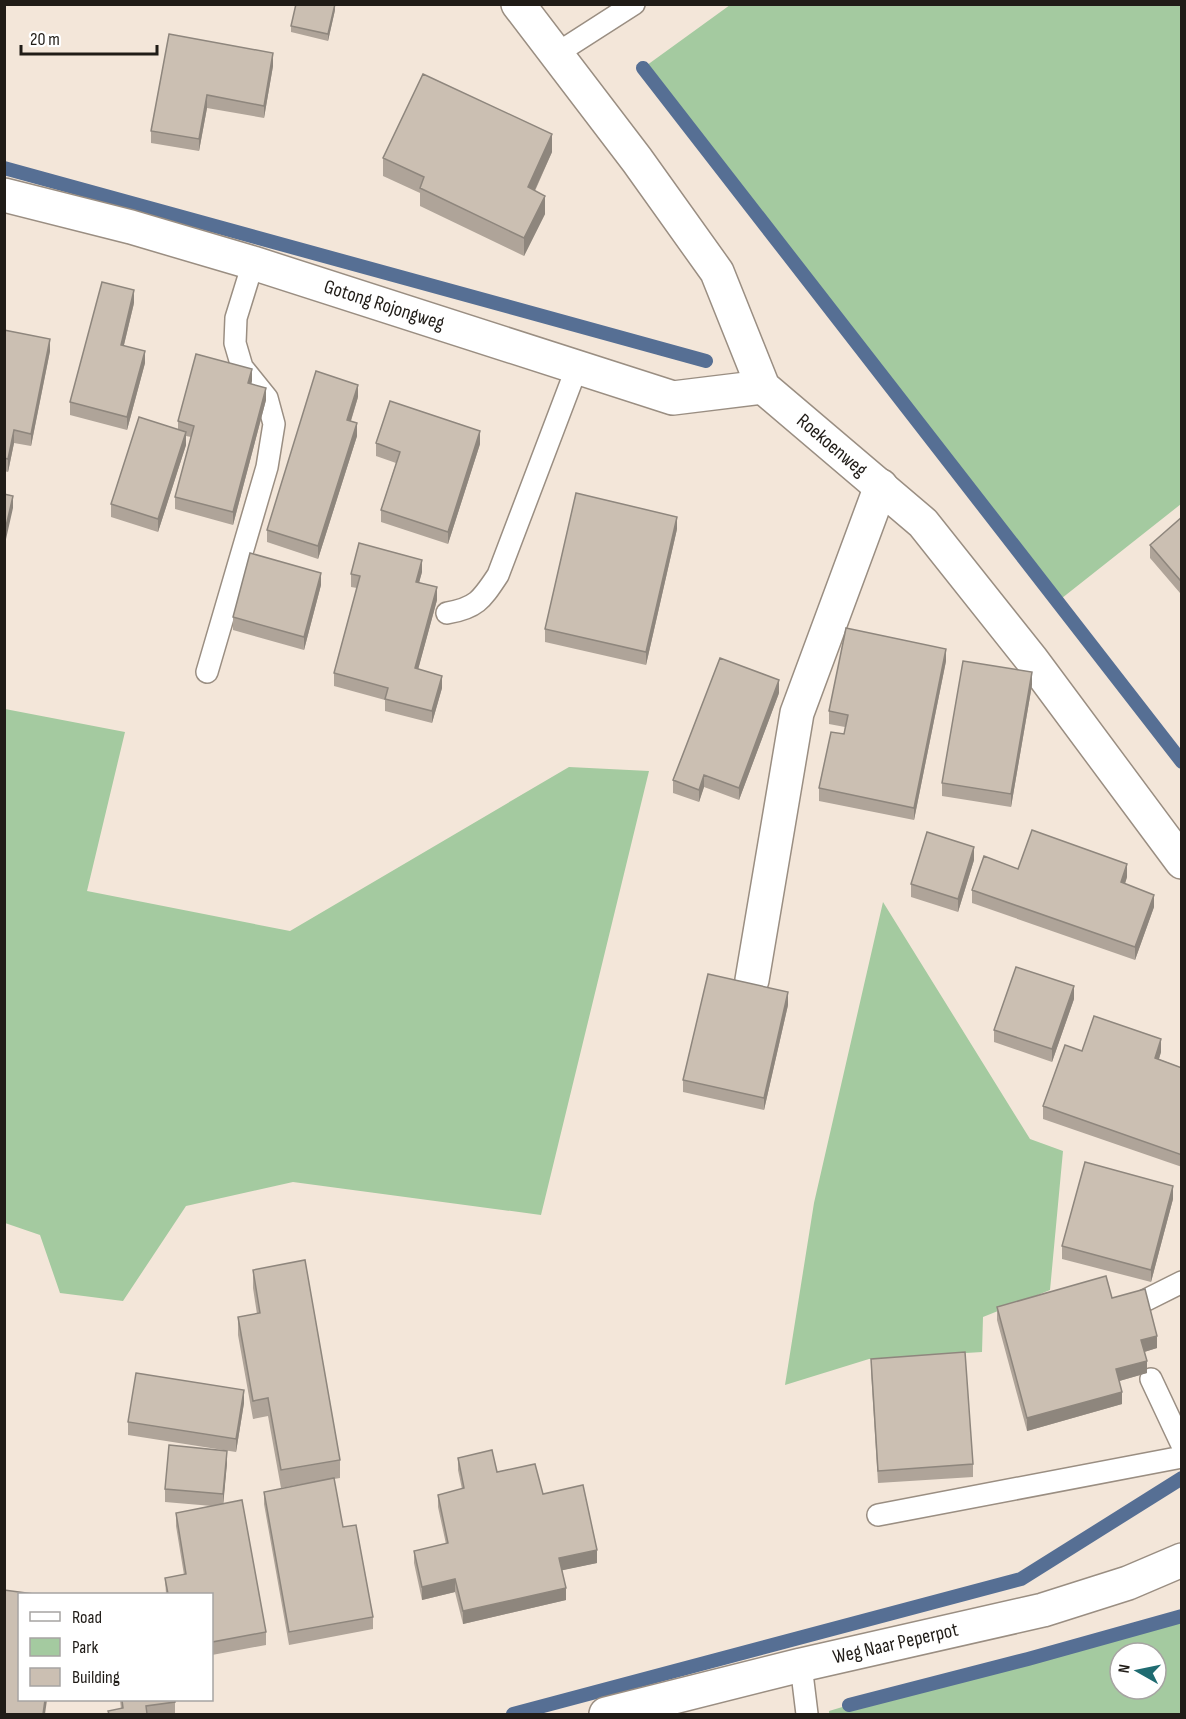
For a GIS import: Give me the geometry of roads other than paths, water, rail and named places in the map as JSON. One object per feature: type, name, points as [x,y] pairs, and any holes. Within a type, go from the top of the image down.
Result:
[{"type":"street","name":"Roekoenweg","points":[[518,4],[637,160],[717,272],[763,387],[923,523],[1032,660],[1182,862]]},
{"type":"street","name":"Gotong Rojongweg","points":[[4,195],[131,227],[253,263],[674,398],[763,387]]},
{"type":"street","points":[[752,980],[797,713],[880,486]]},
{"type":"street","name":"Weg Naar Peperpot","points":[[606,1714],[801,1665],[1043,1610],[1128,1583],[1182,1560]]},
{"type":"lane","points":[[556,54],[634,4]]},
{"type":"lane","points":[[207,672],[267,467],[274,424],[267,398],[242,367],[235,343],[236,318],[253,263]]},
{"type":"lane","points":[[447,613],[465,610],[484,597],[498,575],[577,367]]},
{"type":"lane","points":[[1146,1300],[1182,1282]]},
{"type":"lane","points":[[1151,1379],[1182,1445]]},
{"type":"lane","points":[[878,1515],[1182,1457]]},
{"type":"lane","points":[[801,1665],[807,1714]]},
{"type":"waterway","points":[[643,68],[1182,762]]},
{"type":"waterway","points":[[4,168],[706,361]]},
{"type":"waterway","points":[[513,1714],[1021,1579],[1182,1478]]},
{"type":"waterway","points":[[849,1705],[1182,1616]]}]
